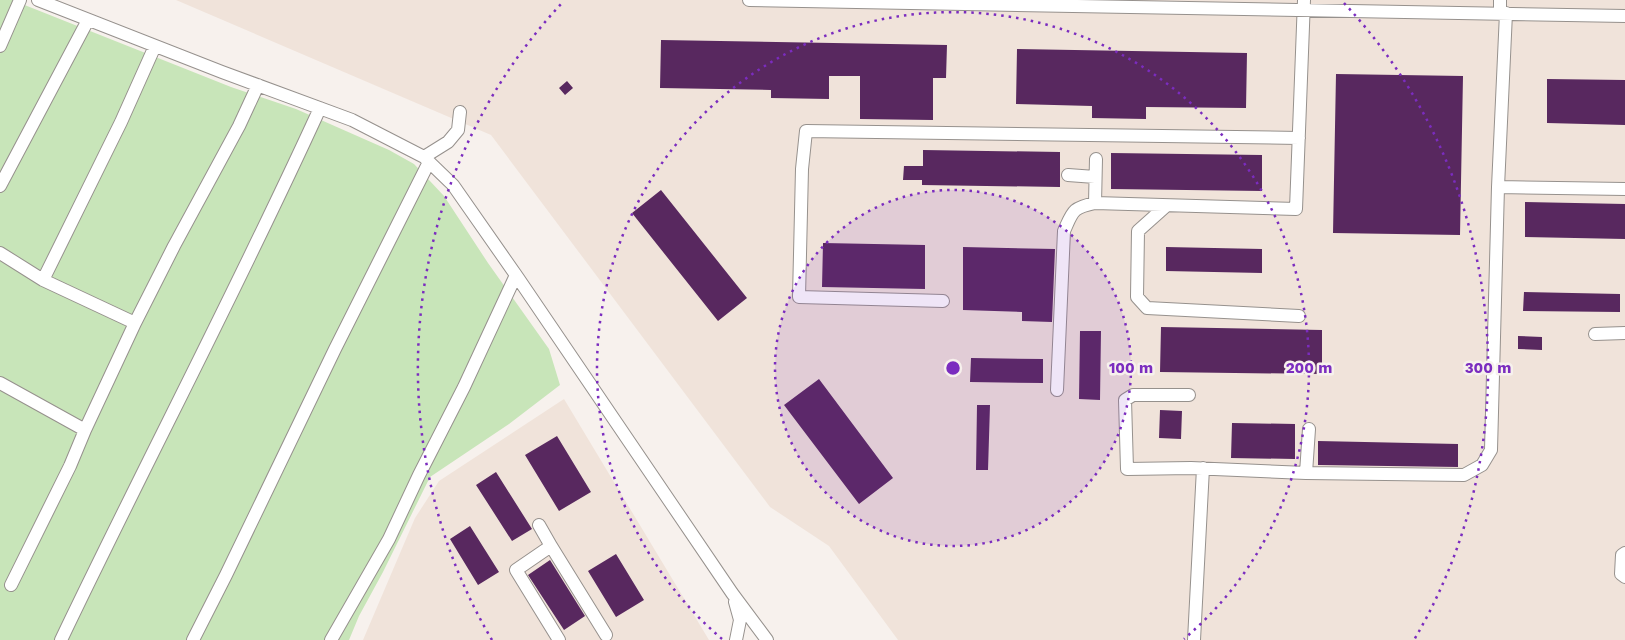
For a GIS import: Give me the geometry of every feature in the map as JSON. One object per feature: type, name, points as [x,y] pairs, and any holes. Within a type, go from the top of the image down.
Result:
[{"type":"lane","points":[[0,46],[20,0]]},
{"type":"lane","points":[[38,0],[352,120],[426,159],[453,185],[732,593],[768,640]]},
{"type":"lane","points":[[749,0],[1303,5],[1625,16]]},
{"type":"lane","points":[[1189,395],[1133,395],[1125,400],[1127,469],[1203,468],[1306,473],[1464,475],[1482,465],[1491,450],[1503,13],[1500,0]]},
{"type":"lane","points":[[1057,390],[1064,232],[1073,211],[1083,205],[1095,203],[1296,209],[1303,5]]},
{"type":"lane","points":[[0,186],[88,20]]},
{"type":"lane","points":[[43,280],[122,122],[156,46]]},
{"type":"lane","points":[[11,585],[70,466],[135,324],[174,246],[239,126],[258,85]]},
{"type":"lane","points":[[61,640],[280,195],[320,108]]},
{"type":"lane","points":[[193,640],[426,159],[448,142],[458,130],[460,112]]},
{"type":"lane","points":[[942,301],[799,297],[802,169],[806,131],[1299,138]]},
{"type":"lane","points":[[1095,203],[1096,159]]},
{"type":"lane","points":[[1068,175],[1095,177]]},
{"type":"lane","points":[[1498,187],[1625,189]]},
{"type":"lane","points":[[1166,206],[1138,231],[1137,298],[1147,308],[1299,316]]},
{"type":"lane","points":[[0,253],[43,280],[135,324]]},
{"type":"lane","points":[[332,640],[389,539],[516,275]]},
{"type":"lane","points":[[1595,334],[1625,333]]},
{"type":"lane","points":[[0,383],[85,430]]},
{"type":"lane","points":[[1306,473],[1309,429]]},
{"type":"lane","points":[[1194,640],[1203,468]]},
{"type":"lane","points":[[539,525],[605,638]]},
{"type":"lane","points":[[551,546],[516,570],[559,640]]},
{"type":"lane","points":[[1625,553],[1622,555],[1621,574],[1625,577]]},
{"type":"lane","points":[[732,593],[740,620],[736,640]]},
{"type":"shaded area","points":[[176,0],[1625,0],[1625,640],[898,640],[829,546],[770,507],[491,135]]},
{"type":"shaded area","points":[[564,399],[709,640],[363,640],[415,518],[439,481]]},
{"type":"green space","points":[[0,0],[12,0],[231,87],[296,109],[389,150],[414,164],[444,196],[488,263],[549,349],[560,385],[509,424],[430,477],[359,616],[349,640],[0,640]]},
{"type":"building","points":[[661,40],[947,45],[946,78],[933,78],[933,120],[860,119],[860,76],[829,76],[829,99],[771,98],[771,90],[660,88]]},
{"type":"building","points":[[1017,49],[1247,53],[1246,108],[1146,107],[1146,119],[1092,118],[1092,106],[1016,104]]},
{"type":"building","points":[[1336,74],[1463,76],[1460,235],[1333,233]]},
{"type":"building","points":[[1547,79],[1625,80],[1625,125],[1547,123]]},
{"type":"building","points":[[567,81],[573,88],[565,95],[559,88]]},
{"type":"building","points":[[923,150],[1060,152],[1060,187],[922,185],[922,180],[903,180],[904,166],[923,166]]},
{"type":"building","points":[[1111,153],[1262,155],[1262,191],[1111,189]]},
{"type":"building","points":[[661,190],[747,298],[718,321],[632,213]]},
{"type":"building","points":[[1525,202],[1625,204],[1625,239],[1525,237]]},
{"type":"building","points":[[823,243],[925,245],[925,289],[822,287]]},
{"type":"building","points":[[963,247],[1055,249],[1052,322],[1022,321],[1022,312],[963,310]]},
{"type":"building","points":[[1166,247],[1262,249],[1262,273],[1166,271]]},
{"type":"building","points":[[1524,292],[1620,294],[1620,312],[1523,311]]},
{"type":"building","points":[[1161,327],[1322,330],[1322,374],[1160,372]]},
{"type":"building","points":[[1080,331],[1101,331],[1100,400],[1079,399]]},
{"type":"building","points":[[1518,336],[1542,337],[1542,350],[1518,349]]},
{"type":"building","points":[[971,358],[1043,359],[1043,383],[970,382]]},
{"type":"building","points":[[819,379],[893,478],[859,504],[784,405]]},
{"type":"building","points":[[977,405],[990,405],[988,470],[976,470]]},
{"type":"building","points":[[1160,410],[1182,411],[1181,439],[1159,438]]},
{"type":"building","points":[[1232,423],[1295,424],[1295,459],[1231,458]]},
{"type":"building","points":[[557,436],[591,492],[559,511],[525,455]]},
{"type":"building","points":[[1318,441],[1458,444],[1458,467],[1318,465]]},
{"type":"building","points":[[496,472],[532,529],[512,541],[476,485]]},
{"type":"building","points":[[470,526],[499,572],[478,585],[450,539]]},
{"type":"building","points":[[616,554],[644,600],[616,617],[588,571]]},
{"type":"building","points":[[550,560],[585,616],[564,630],[528,575]]}]
